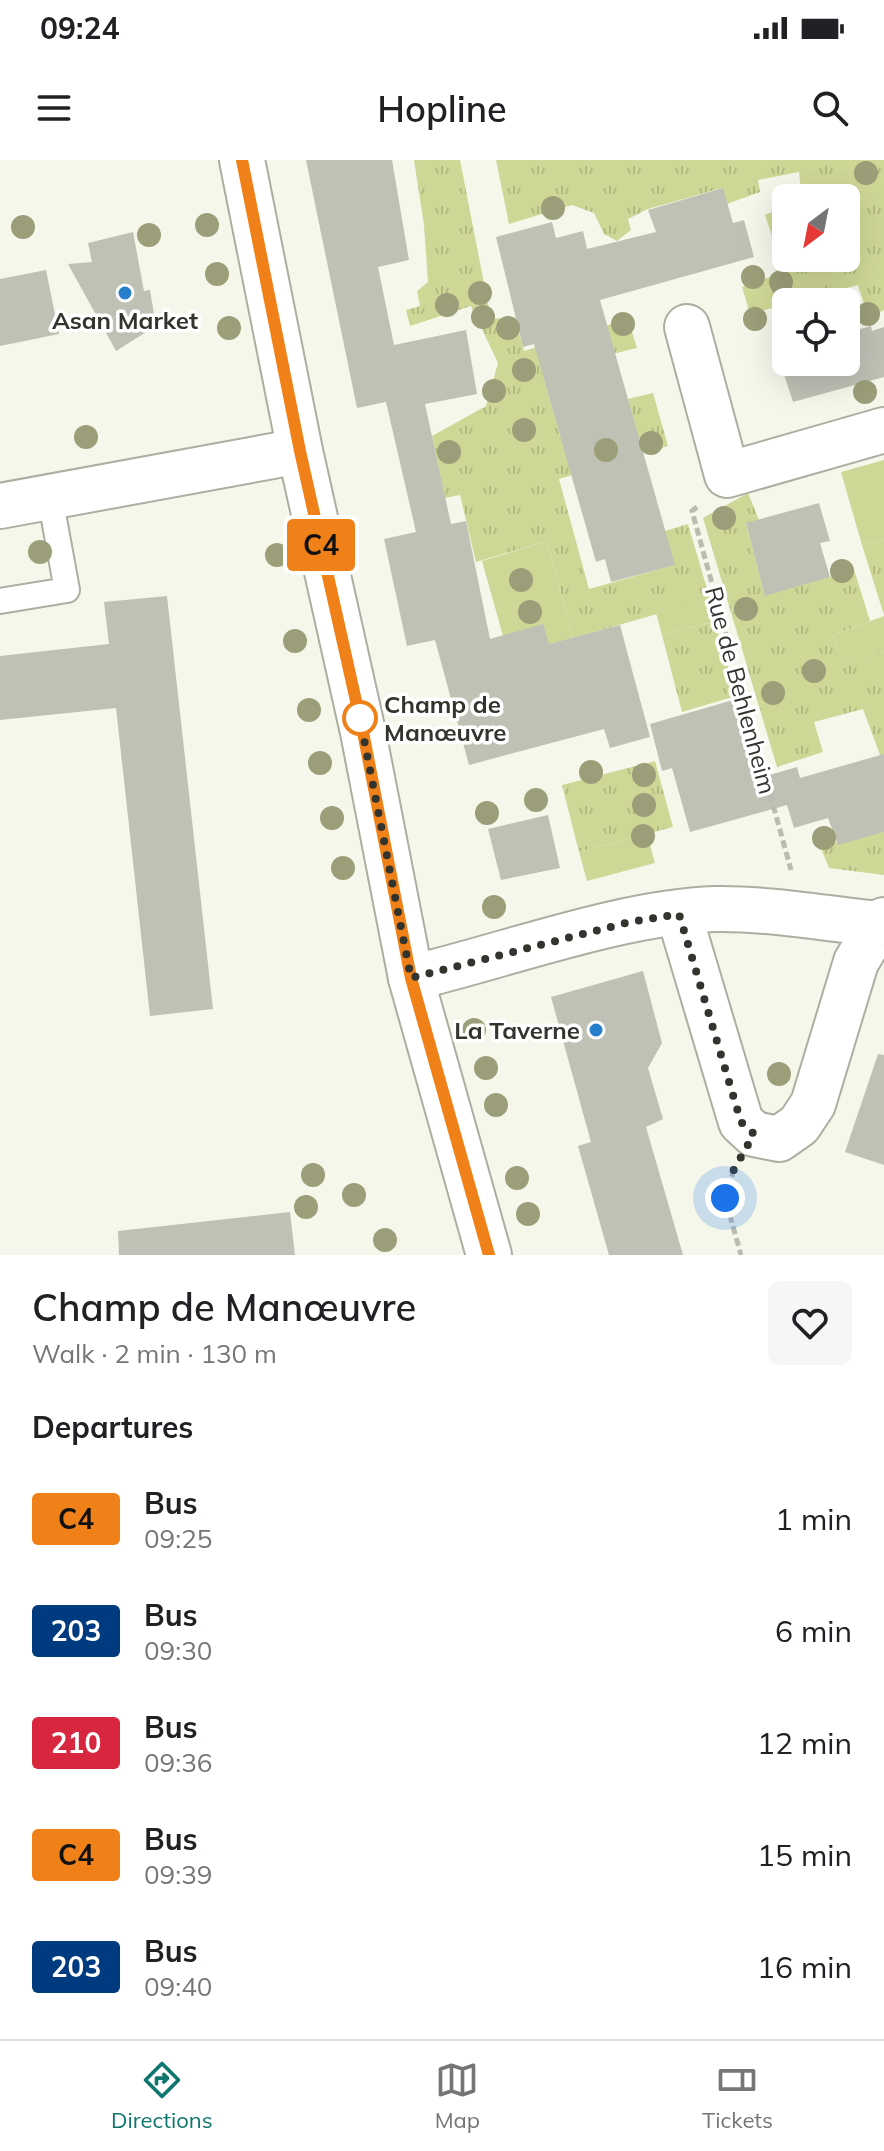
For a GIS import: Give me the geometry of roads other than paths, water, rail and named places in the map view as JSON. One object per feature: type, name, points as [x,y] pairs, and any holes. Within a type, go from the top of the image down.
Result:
[{"type":"street","points":[[242,160],[300,451],[363,732],[411,978],[489,1255]]},
{"type":"street","points":[[687,327],[727,475],[884,430]]},
{"type":"street","points":[[0,506],[300,451]]},
{"type":"street","points":[[411,978],[630,922],[679,914],[716,909],[882,922],[856,962],[813,1104],[799,1125],[779,1139],[754,1134],[741,1122],[679,914]]},
{"type":"lane","points":[[0,601],[67,590],[50,497]]},
{"type":"place","name":"Asan Market","points":[[125,293]]},
{"type":"place","name":"Champ de Manœuvre","points":[[360,718]]},
{"type":"place","name":"La Taverne","points":[[596,1030]]}]
